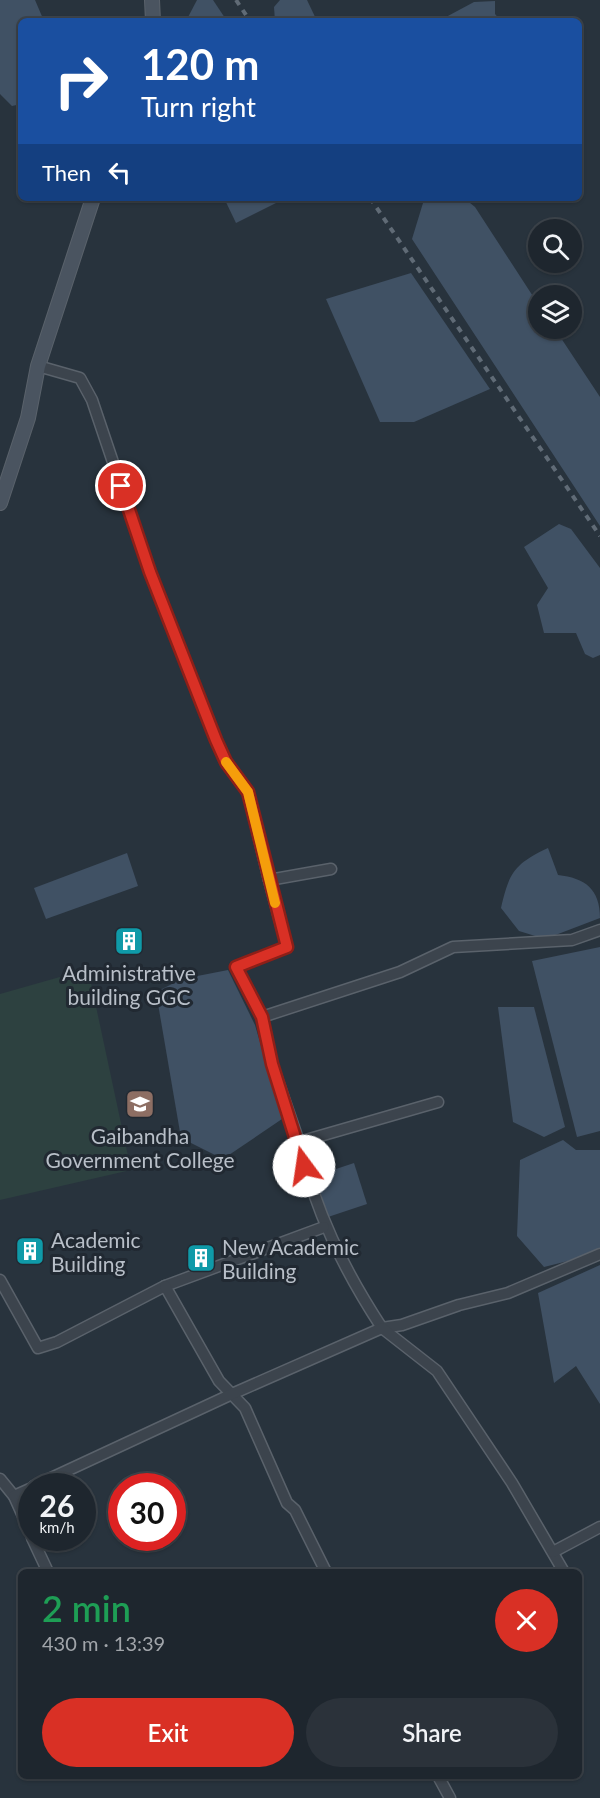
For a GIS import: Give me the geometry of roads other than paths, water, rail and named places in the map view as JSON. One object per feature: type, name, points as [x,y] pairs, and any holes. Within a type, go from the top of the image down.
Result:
[{"type":"main road","points":[[152,0],[153,18]]},
{"type":"main road","points":[[0,503],[28,418],[38,366],[92,201]]},
{"type":"street","points":[[38,366],[80,378],[92,400],[150,572],[216,740],[226,762],[248,792],[268,880],[287,947],[236,967],[262,1017],[272,1064],[299,1142],[324,1227],[351,1281],[382,1328],[437,1371],[512,1483],[562,1569]]},
{"type":"street","points":[[268,880],[331,869]]},
{"type":"street","points":[[262,1017],[400,972],[453,947],[572,940],[600,930]]},
{"type":"street","points":[[299,1142],[438,1102]]},
{"type":"street","points":[[0,1280],[38,1348],[57,1342],[165,1286],[324,1227]]},
{"type":"street","points":[[63,1473],[232,1394],[382,1328],[402,1325],[459,1305],[508,1293],[600,1254]]},
{"type":"street","points":[[165,1286],[219,1381],[245,1408],[287,1503],[294,1510],[324,1569]]},
{"type":"street","points":[[0,1479],[14,1496],[18,1505]]},
{"type":"street","points":[[14,1496],[18,1494]]},
{"type":"street","points":[[553,1551],[600,1527]]},
{"type":"street","points":[[38,1551],[47,1569]]},
{"type":"street","points":[[440,1779],[450,1798]]},
{"type":"water","points":[[0,0],[35,0],[43,18],[18,18],[18,105],[12,106],[0,94]]},
{"type":"water","points":[[197,0],[213,0],[225,18],[188,18]]},
{"type":"water","points":[[280,0],[307,0],[316,18],[275,18],[274,7]]},
{"type":"water","points":[[495,1],[495,14],[498,18],[446,18],[446,17],[474,2]]},
{"type":"water","points":[[225,201],[280,201],[236,223]]},
{"type":"water","points":[[425,201],[468,201],[475,207],[528,289],[528,339],[562,339],[600,397],[600,526],[412,239]]},
{"type":"water","points":[[411,273],[490,389],[414,422],[380,422],[326,299]]},
{"type":"water","points":[[559,524],[571,529],[600,568],[600,655],[593,658],[585,654],[576,633],[544,633],[537,605],[548,588],[524,547]]},
{"type":"water","points":[[548,848],[558,875],[583,882],[594,892],[600,918],[545,939],[519,931],[501,908],[510,878],[515,871],[527,859]]},
{"type":"water","points":[[127,853],[138,886],[46,919],[34,888]]},
{"type":"water","points":[[600,947],[600,1131],[577,1137],[532,961]]},
{"type":"water","points":[[228,970],[255,1025],[282,1119],[223,1159],[181,1138],[156,992],[182,979]]},
{"type":"water","points":[[498,1007],[534,1007],[565,1127],[544,1137],[513,1122]]},
{"type":"water","points":[[563,1140],[576,1150],[600,1150],[600,1253],[544,1267],[517,1236],[520,1160]]},
{"type":"water","points":[[354,1163],[367,1204],[328,1217],[315,1176]]},
{"type":"water","points":[[600,1265],[600,1404],[576,1366],[554,1383],[538,1293]]},
{"type":"railway","points":[[236,0],[248,18]]},
{"type":"railway","points":[[372,201],[600,536]]},
{"type":"place","name":"Administrative building GGC","points":[[129,941]]},
{"type":"place","name":"Gaibandha Government College","points":[[140,1104]]},
{"type":"place","name":"Academic Building","points":[[30,1251]]},
{"type":"place","name":"New Academic Building","points":[[201,1258]]}]
